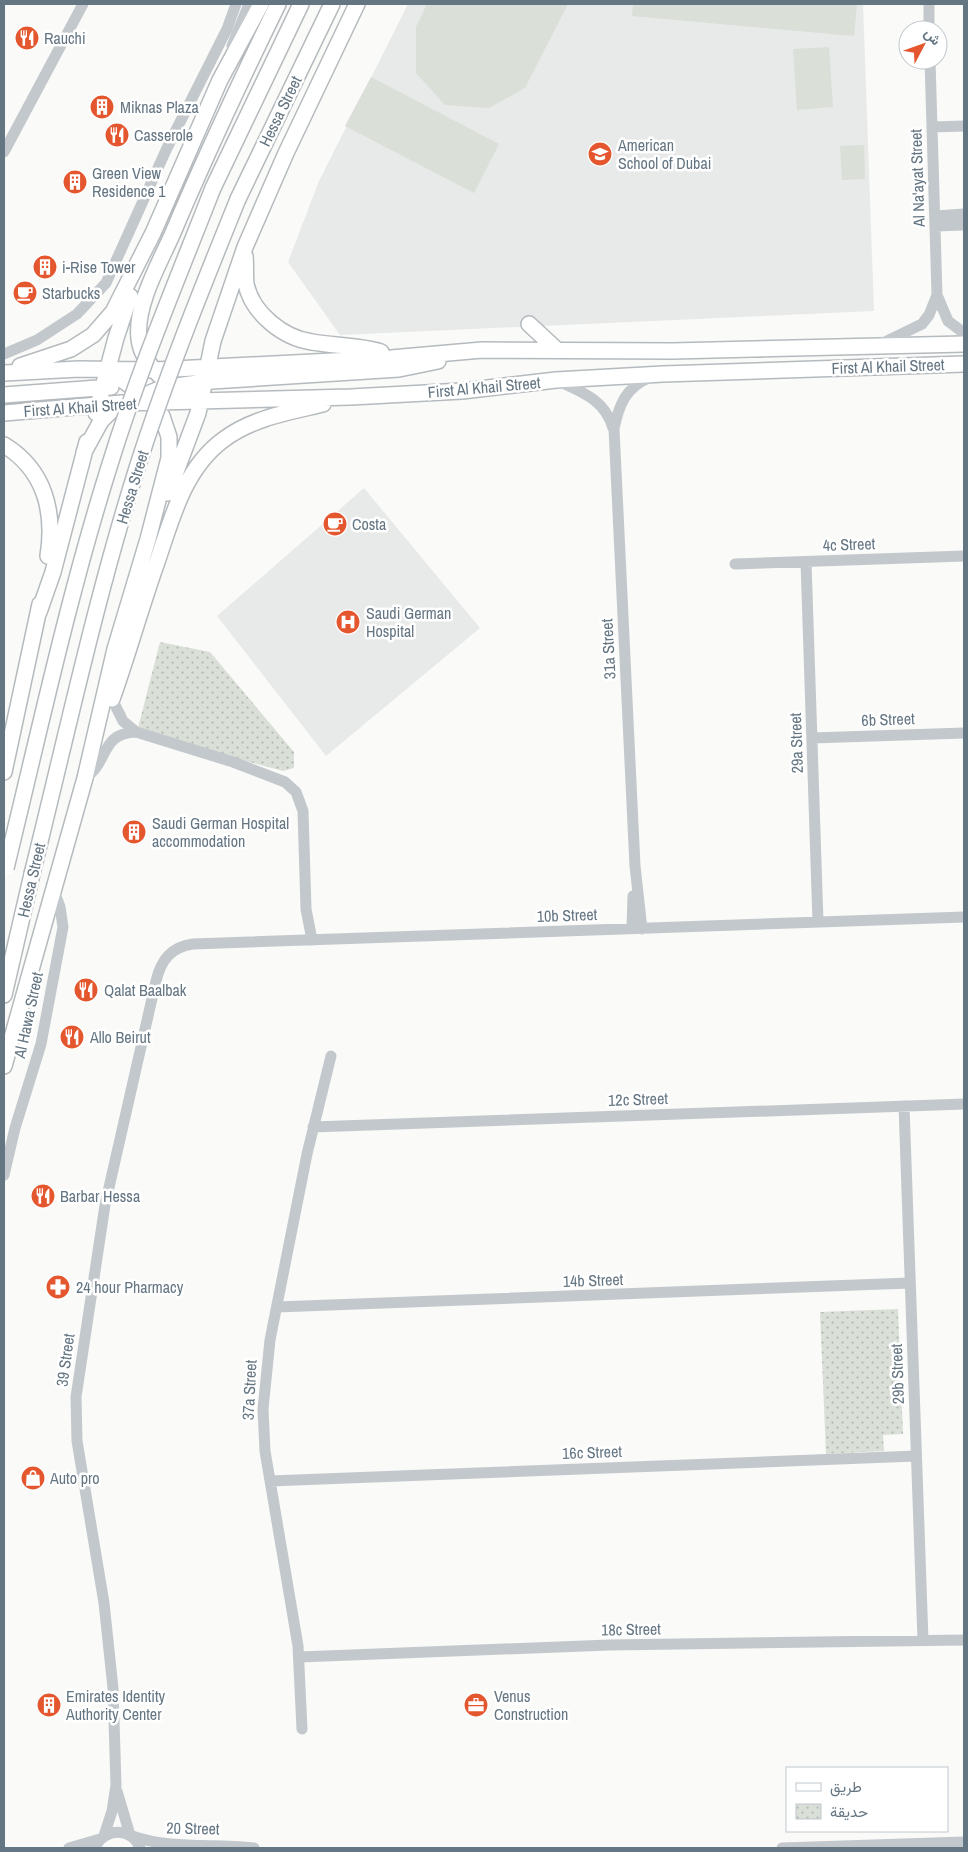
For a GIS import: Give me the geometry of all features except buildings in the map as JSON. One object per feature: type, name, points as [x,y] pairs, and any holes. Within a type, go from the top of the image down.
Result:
[{"type":"main road","points":[[4,372],[58,355],[93,335],[113,312],[153,233],[220,80],[262,4]]},
{"type":"main road","points":[[200,400],[169,384],[155,370],[141,350],[138,324],[144,300],[218,130],[278,4]]},
{"type":"main road","name":"Hessa Street","points":[[5,872],[72,594],[97,506],[142,368],[213,188],[301,4]]},
{"type":"main road","name":"Hessa Street","points":[[4,995],[32,874],[111,557],[136,470],[168,375],[238,200],[332,4]]},
{"type":"main road","points":[[323,26],[336,4]]},
{"type":"main road","points":[[148,539],[175,478],[200,400],[213,342],[245,247],[286,153],[358,4]]},
{"type":"main road","points":[[39,612],[53,572],[84,452],[103,388],[104,370],[153,233]]},
{"type":"main road","points":[[245,247],[246,283],[249,291],[261,311],[278,328],[310,342],[376,351],[391,358]]},
{"type":"main road","points":[[529,324],[557,350]]},
{"type":"main road","name":"First Al Khail Street","points":[[4,372],[155,370],[206,374],[466,351],[672,351],[964,344]]},
{"type":"main road","points":[[4,395],[169,384],[206,374],[399,369],[433,363],[466,351]]},
{"type":"main road","name":"First Al Khail Street","points":[[4,412],[98,406],[146,399],[351,398],[462,391],[556,380],[658,374],[964,364]]},
{"type":"main road","points":[[4,1066],[85,778],[115,649],[148,539],[169,458],[170,446],[167,428],[162,416],[130,386],[104,370]]},
{"type":"main road","points":[[146,399],[169,384]]},
{"type":"main road","points":[[90,754],[112,699],[179,500],[201,462],[223,440],[250,425],[280,414],[351,398]]},
{"type":"main road","points":[[84,452],[101,421],[122,403]]},
{"type":"main road","points":[[4,445],[30,467],[42,486],[49,508],[51,539],[39,612],[4,772]]},
{"type":"street","points":[[4,152],[83,4]]},
{"type":"street","points":[[4,354],[37,340],[66,322],[88,305],[106,283],[167,148],[227,29],[236,4]]},
{"type":"street","points":[[220,80],[249,4]]},
{"type":"street","points":[[929,4],[929,20]]},
{"type":"street","name":"Al Na'ayat Street","points":[[930,70],[937,295],[948,321],[964,333]]},
{"type":"street","points":[[932,126],[964,126]]},
{"type":"street","points":[[935,221],[964,214]]},
{"type":"street","points":[[935,221],[964,225]]},
{"type":"street","name":"Al Na'ayat Street","points":[[879,345],[922,324],[929,315],[937,295]]},
{"type":"street","name":"31a Street","points":[[637,929],[636,866],[614,429],[617,411],[624,397],[641,381],[658,374]]},
{"type":"street","name":"31a Street","points":[[556,380],[598,402],[607,413],[614,429]]},
{"type":"street","name":"4c Street","points":[[736,564],[964,556]]},
{"type":"street","name":"29a Street","points":[[806,562],[818,922]]},
{"type":"street","points":[[112,699],[123,721],[136,732]]},
{"type":"street","points":[[85,778],[97,768],[106,747],[113,739],[124,733],[136,732],[234,762],[285,782],[301,800],[303,811],[307,940]]},
{"type":"street","name":"6b Street","points":[[812,738],[964,733]]},
{"type":"street","name":"Al Hawa Street","points":[[4,1175],[15,1128],[41,1044],[63,927],[54,891]]},
{"type":"street","name":"10b Street","points":[[173,950],[193,944],[964,917]]},
{"type":"street","name":"39 Street","points":[[100,1841],[112,1811],[116,1785],[110,1655],[78,1440],[76,1397],[98,1245],[122,1124],[159,969],[173,950]]},
{"type":"street","name":"37a Street","points":[[302,1729],[300,1657],[270,1481],[262,1408],[270,1340],[313,1127],[331,1056]]},
{"type":"street","name":"12c Street","points":[[313,1127],[964,1104]]},
{"type":"street","name":"29b Street","points":[[904,1106],[923,1640]]},
{"type":"street","name":"14b Street","points":[[277,1306],[910,1283]]},
{"type":"street","name":"16c Street","points":[[270,1481],[916,1456]]},
{"type":"street","name":"18c Street","points":[[300,1657],[609,1645],[964,1640]]},
{"type":"street","name":"39 Street","points":[[116,1785],[131,1836],[140,1848]]},
{"type":"street","name":"20 Street","points":[[100,1841],[118,1832],[169,1845],[220,1844],[254,1848]]},
{"type":"street","points":[[69,1848],[100,1841]]},
{"type":"street","points":[[782,1848],[964,1842]]},
{"type":"shaded area","name":"American School of Dubai","points":[[408,4],[863,4],[874,311],[340,335],[288,262],[319,181]]},
{"type":"shaded area","name":"Saudi German Hospital","points":[[364,488],[480,628],[326,756],[217,616]]},
{"type":"green space","points":[[427,4],[568,4],[525,88],[489,108],[445,105],[416,73],[416,27]]},
{"type":"green space","points":[[633,4],[857,4],[854,36],[632,16]]},
{"type":"green space","points":[[829,47],[833,107],[797,110],[793,49]]},
{"type":"green space","points":[[371,77],[499,144],[474,193],[345,126]]},
{"type":"green space","points":[[864,145],[865,179],[842,180],[840,146]]},
{"type":"green space","points":[[160,642],[210,652],[294,752],[294,768],[283,771],[137,732]]},
{"type":"green space","points":[[898,1309],[903,1434],[883,1435],[884,1451],[826,1454],[820,1312]]},
{"type":"place","name":"Rauchi","points":[[27,38]]},
{"type":"place","name":"Miknas Plaza","points":[[102,107]]},
{"type":"place","name":"Casserole","points":[[117,135]]},
{"type":"place","name":"American School of Dubai","points":[[600,154]]},
{"type":"place","name":"Green View Residence 1","points":[[75,182]]},
{"type":"place","name":"i-Rise Tower","points":[[45,267]]},
{"type":"place","name":"Starbucks","points":[[25,293]]},
{"type":"place","name":"Costa","points":[[335,524]]},
{"type":"place","name":"Saudi German Hospital","points":[[348,622]]},
{"type":"place","name":"Saudi German Hospital accommodation","points":[[134,832]]},
{"type":"place","name":"Qalat Baalbak","points":[[86,990]]},
{"type":"place","name":"Allo Beirut","points":[[72,1037]]},
{"type":"place","name":"Barbar Hessa","points":[[43,1196]]},
{"type":"place","name":"24 hour Pharmacy","points":[[58,1287]]},
{"type":"place","name":"Auto pro","points":[[33,1478]]},
{"type":"place","name":"Emirates Identity Authority Center","points":[[49,1705]]},
{"type":"place","name":"Venus Construction","points":[[476,1705]]}]
